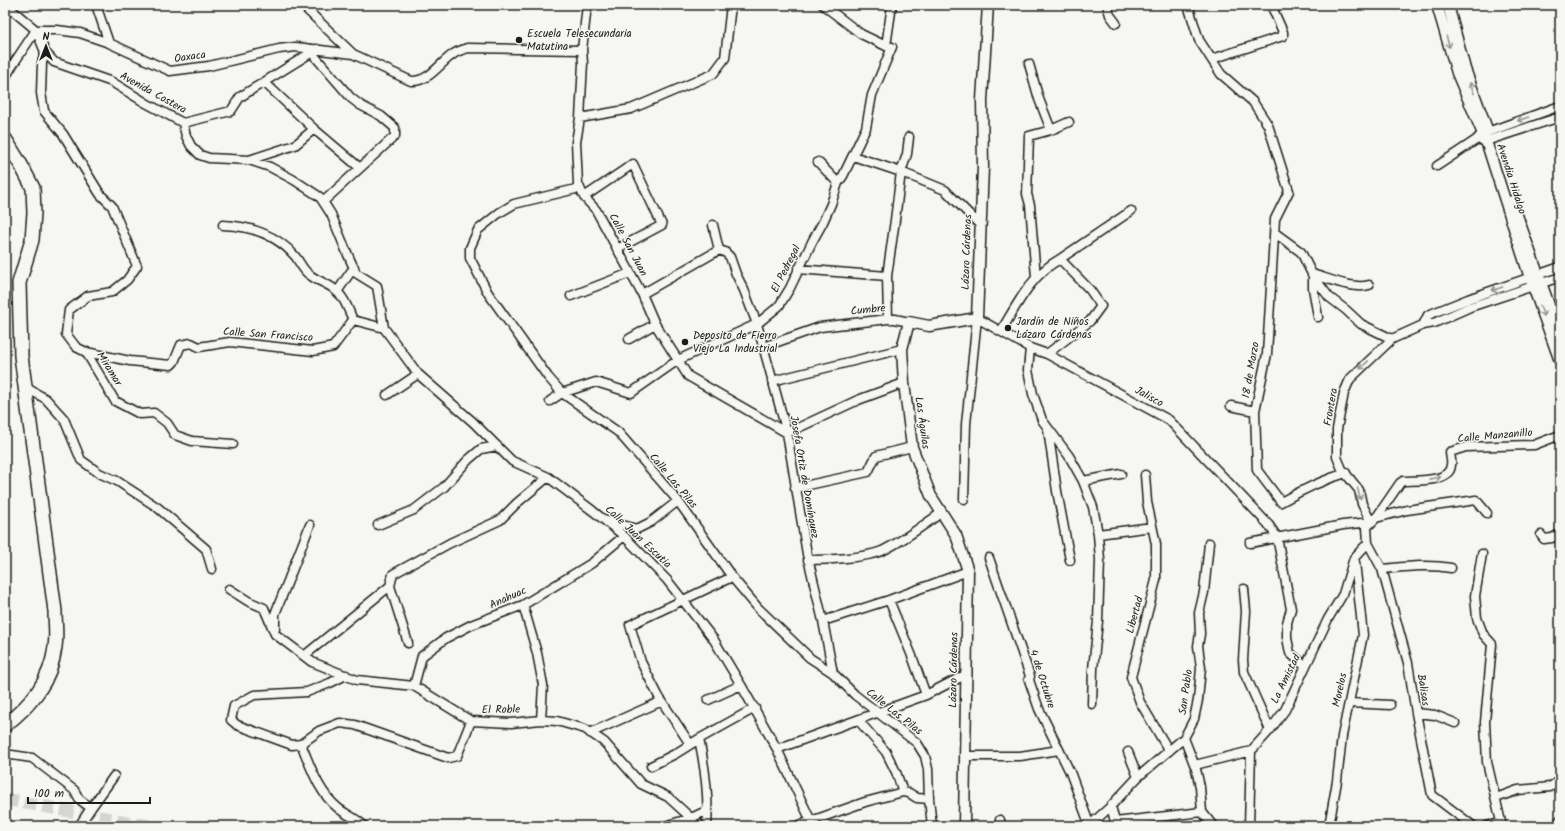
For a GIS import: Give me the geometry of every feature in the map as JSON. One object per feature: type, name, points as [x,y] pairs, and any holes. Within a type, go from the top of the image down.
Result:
[{"type":"highway","points":[[5,139],[33,188],[32,240],[19,283],[21,356],[56,610],[55,647],[46,680],[30,703],[5,725]]},
{"type":"street","points":[[5,78],[36,30],[6,5]]},
{"type":"street","points":[[96,5],[109,43]]},
{"type":"street","points":[[302,5],[353,54],[411,81],[419,82],[455,53],[467,48],[582,50]]},
{"type":"street","name":"Calle San Juan","points":[[587,5],[582,50],[580,118],[576,142],[578,184],[584,197],[596,210],[642,294],[655,324],[688,376],[787,433]]},
{"type":"street","points":[[580,118],[631,109],[713,74],[725,58],[731,5]]},
{"type":"street","points":[[823,5],[861,34],[886,46]]},
{"type":"street","name":"El Pedregal","points":[[550,401],[562,393],[596,382],[631,393],[678,360],[757,324],[779,306],[790,288],[798,269],[823,222],[838,183],[843,176],[866,128],[872,95],[892,47],[886,46],[892,5]]},
{"type":"street","name":"Lázaro Cárdenas","points":[[964,499],[966,424],[977,318],[983,166],[982,100],[988,5]]},
{"type":"street","points":[[1107,5],[1110,15],[1116,23]]},
{"type":"street","name":"18 de Marzo","points":[[1188,5],[1199,40],[1221,74],[1253,102],[1268,125],[1289,191],[1275,219],[1267,354],[1255,411],[1257,470],[1281,502],[1302,489],[1328,478],[1346,473]]},
{"type":"street","points":[[1212,60],[1283,36],[1283,32],[1271,5]]},
{"type":"street","name":"Avendia Hidalgo","points":[[1437,5],[1457,73],[1485,137]]},
{"type":"street","name":"Avendia Hidalgo","points":[[1448,5],[1485,137],[1536,281],[1560,360]]},
{"type":"street","name":"Oaxaca","points":[[36,30],[57,30],[80,33],[109,43],[170,71],[209,66],[279,49],[296,47],[314,51],[353,54]]},
{"type":"street","name":"Avenida Costera","points":[[36,30],[45,52],[54,62],[59,65],[112,82],[146,103],[184,123],[231,111],[240,97],[314,51]]},
{"type":"street","points":[[314,51],[351,98],[360,105],[381,116],[395,128],[395,136],[324,201]]},
{"type":"street","name":"Miramar","points":[[45,52],[42,63],[41,94],[44,111],[63,134],[100,194],[112,206],[136,266],[127,280],[112,292],[88,296],[69,310],[66,334],[76,347],[86,352],[116,401],[140,414],[154,413],[167,423],[175,435],[192,441],[233,444]]},
{"type":"street","points":[[1029,64],[1039,99],[1051,130]]},
{"type":"street","points":[[264,82],[314,129],[360,168]]},
{"type":"street","points":[[1437,166],[1485,137],[1560,106]]},
{"type":"street","points":[[1485,137],[1560,117]]},
{"type":"street","points":[[1036,277],[1030,205],[1027,194],[1029,136],[1051,130],[1069,122]]},
{"type":"street","points":[[184,123],[186,136],[191,146],[200,155],[209,158],[249,160],[295,145],[314,129]]},
{"type":"street","points":[[888,319],[887,276],[901,172],[907,154],[909,137]]},
{"type":"street","points":[[853,156],[901,172],[945,190],[980,224]]},
{"type":"street","name":"Calle Juan Escutia","points":[[249,160],[270,167],[294,180],[320,196],[324,201],[356,273],[377,286],[384,328],[418,374],[473,422],[512,461],[548,477],[606,521],[624,536],[667,580],[714,640],[755,708],[777,748],[811,821]]},
{"type":"street","points":[[818,162],[838,183]]},
{"type":"street","points":[[584,197],[633,164],[662,225],[617,249]]},
{"type":"street","name":"Calle Las Pilas","points":[[580,188],[514,204],[499,213],[478,230],[470,248],[470,258],[488,293],[548,377],[562,393],[618,432],[678,502],[732,577],[758,608],[810,658],[833,673],[855,695],[917,743],[925,756],[928,769],[932,826]]},
{"type":"street","points":[[1001,331],[1036,277],[1050,265],[1131,211]]},
{"type":"street","points":[[642,294],[719,250],[713,224]]},
{"type":"street","points":[[224,225],[248,228],[260,232],[284,245],[295,256],[309,275],[337,292],[343,298],[353,320],[384,328]]},
{"type":"street","points":[[1275,234],[1301,252],[1312,275],[1329,297],[1361,324],[1392,339]]},
{"type":"street","name":"Josefa Ortiz de Domínguez","points":[[719,250],[725,252],[730,257],[757,324],[787,433],[808,560],[823,621],[833,673]]},
{"type":"street","points":[[1047,354],[1090,321],[1101,306],[1090,290],[1060,259]]},
{"type":"street","points":[[337,292],[354,267]]},
{"type":"street","name":"Frontera","points":[[1536,281],[1560,267]]},
{"type":"street","points":[[798,269],[887,276]]},
{"type":"street","points":[[571,296],[630,273]]},
{"type":"street","points":[[1312,275],[1351,285],[1369,285]]},
{"type":"street","points":[[1312,275],[1318,316]]},
{"type":"street","name":"Frontera","points":[[1373,520],[1362,504],[1359,490],[1340,465],[1337,457],[1338,429],[1345,389],[1350,378],[1392,339],[1423,325],[1428,316],[1468,300],[1536,281],[1560,277]]},
{"type":"street","name":"Avendia Hidalgo","points":[[1536,281],[1560,336]]},
{"type":"street","name":"Cumbre","points":[[763,347],[820,327],[888,319],[930,326],[977,318]]},
{"type":"street","name":"Jalisco","points":[[977,318],[1030,348],[1047,354],[1169,420],[1252,506],[1268,524],[1277,538]]},
{"type":"street","name":"Calle San Francisco","points":[[86,352],[130,361],[171,365],[174,362],[181,345],[191,343],[199,347],[230,342],[313,351],[333,347],[353,320]]},
{"type":"street","name":"Las Águilas","points":[[909,322],[902,349],[904,383],[912,447],[931,496],[944,516]]},
{"type":"street","points":[[629,339],[655,324]]},
{"type":"street","points":[[1030,348],[1028,370],[1042,420],[1048,430],[1069,456],[1083,481],[1093,507],[1098,534],[1100,560],[1092,704]]},
{"type":"street","points":[[772,381],[902,349]]},
{"type":"street","points":[[387,395],[418,374]]},
{"type":"street","points":[[787,433],[858,400],[904,383]]},
{"type":"street","points":[[25,387],[46,399],[64,419],[81,460],[99,473],[117,481],[137,493],[163,512],[206,549],[212,569]]},
{"type":"street","points":[[1231,406],[1255,411]]},
{"type":"street","points":[[1048,430],[1057,491],[1070,560]]},
{"type":"street","name":"Calle Manzanillo","points":[[1373,520],[1403,481],[1435,479],[1449,472],[1452,465],[1450,452],[1466,447],[1534,445],[1560,435]]},
{"type":"street","points":[[378,525],[414,510],[444,487],[468,460],[481,449],[497,446]]},
{"type":"street","points":[[795,488],[868,472],[876,456],[912,447]]},
{"type":"street","points":[[1083,481],[1121,474]]},
{"type":"street","name":"Libertad","points":[[1145,475],[1147,502],[1156,544],[1156,580],[1130,677],[1140,702],[1169,751]]},
{"type":"street","points":[[408,643],[390,586],[393,574],[450,543],[500,520],[517,503],[548,477]]},
{"type":"street","points":[[1250,543],[1373,520],[1407,510],[1476,500],[1487,513]]},
{"type":"street","points":[[606,521],[637,528],[651,522],[678,502]]},
{"type":"street","points":[[808,560],[829,559],[880,551],[944,516]]},
{"type":"street","name":"Lázaro Cárdenas","points":[[944,516],[956,535],[968,571],[964,826]]},
{"type":"street","points":[[1354,558],[1368,543],[1367,527],[1373,520]]},
{"type":"street","points":[[275,634],[275,614],[310,525]]},
{"type":"street","points":[[1098,534],[1152,527]]},
{"type":"street","points":[[1541,535],[1544,539],[1552,538],[1560,534]]},
{"type":"street","name":"Anahuac","points":[[414,686],[422,656],[446,638],[471,625],[523,605],[592,563],[624,536]]},
{"type":"street","points":[[1277,538],[1291,609],[1287,623],[1287,638],[1290,653],[1305,666]]},
{"type":"street","name":"San Pablo","points":[[1090,826],[1138,777],[1184,738],[1194,719],[1198,700],[1201,668],[1198,646],[1200,634],[1199,613],[1204,592],[1209,543]]},
{"type":"street","name":"Balisas","points":[[1368,543],[1382,569],[1408,663],[1432,795],[1473,826]]},
{"type":"street","points":[[1482,554],[1475,596],[1477,618],[1483,634],[1492,644],[1485,722],[1487,762],[1501,822],[1487,826]]},
{"type":"street","name":"4 de Octubre","points":[[989,558],[1030,676],[1029,680],[1039,709],[1070,772],[1090,826]]},
{"type":"street","name":"La Amistad","points":[[1251,751],[1270,730],[1285,710],[1328,619],[1343,594],[1354,558]]},
{"type":"street","name":"Morelos","points":[[1329,826],[1337,781],[1342,736],[1363,635],[1354,558]]},
{"type":"street","points":[[1382,569],[1411,566],[1440,566],[1451,568]]},
{"type":"street","points":[[823,621],[889,600],[968,571]]},
{"type":"street","points":[[690,744],[662,701],[641,662],[630,625],[732,577]]},
{"type":"street","points":[[304,656],[390,586]]},
{"type":"street","points":[[229,589],[248,602],[264,608],[275,634]]},
{"type":"street","points":[[1244,589],[1246,611],[1243,660],[1244,672],[1270,730]]},
{"type":"street","points":[[889,600],[926,695]]},
{"type":"street","points":[[523,605],[537,653],[543,685],[541,720]]},
{"type":"street","name":"El Roble","points":[[275,634],[312,662],[357,680],[414,686],[471,722],[505,723],[541,720],[557,721],[585,729],[604,742],[641,784],[668,797],[691,818],[696,826]]},
{"type":"street","points":[[777,748],[879,713],[926,695],[967,674]]},
{"type":"street","points":[[346,675],[307,692],[254,694],[234,706],[231,720],[237,725],[292,745],[301,744],[319,732],[340,723],[355,725],[448,758],[458,756],[471,722]]},
{"type":"street","points":[[708,700],[741,685]]},
{"type":"street","points":[[590,732],[662,701]]},
{"type":"street","points":[[1349,703],[1390,705]]},
{"type":"street","points":[[651,766],[675,754],[755,708]]},
{"type":"street","points":[[1416,713],[1435,715],[1455,723]]},
{"type":"street","points":[[858,720],[886,752],[896,772],[903,792]]},
{"type":"street","points":[[1184,738],[1195,765],[1200,787],[1202,812],[1213,826]]},
{"type":"street","points":[[699,739],[704,764],[708,810],[707,826]]},
{"type":"street","points":[[301,744],[320,789],[338,808],[364,826]]},
{"type":"street","points":[[965,756],[1020,756],[1059,750]]},
{"type":"street","points":[[1195,765],[1251,751],[1249,826]]},
{"type":"street","points":[[1128,752],[1138,777]]},
{"type":"street","points":[[5,754],[32,758],[74,790],[79,799],[91,808]]},
{"type":"street","points":[[79,826],[114,776]]},
{"type":"street","points":[[1496,798],[1518,790],[1550,787],[1560,780]]},
{"type":"street","points":[[797,826],[865,802],[903,792],[917,798],[929,799]]},
{"type":"street","points":[[1111,806],[1115,822],[1202,812]]},
{"type":"street","points":[[665,826],[691,818],[708,810]]},
{"type":"street","points":[[1556,826],[1560,820]]},
{"type":"tunnel","points":[[5,799],[148,826]]},
{"type":"place","name":"Escuela Telesecundaria Matutina","points":[[519,40]]},
{"type":"place","name":"Jardín de Niños Lázaro Cárdenas","points":[[1008,328]]},
{"type":"place","name":"Deposito de Fierro Viejo La Industrial","points":[[685,342]]}]
